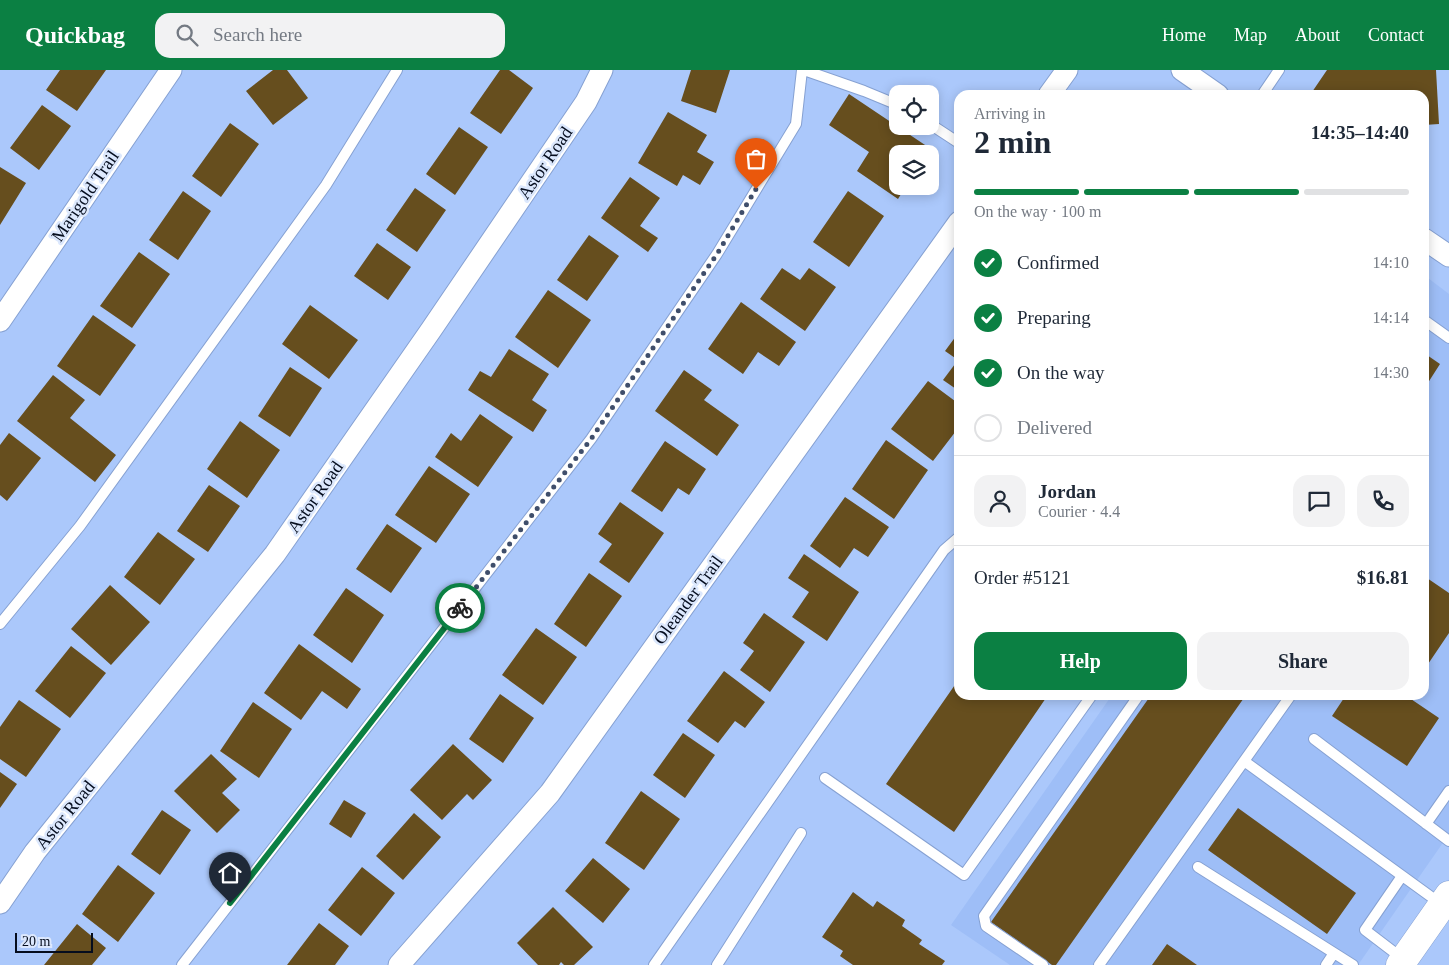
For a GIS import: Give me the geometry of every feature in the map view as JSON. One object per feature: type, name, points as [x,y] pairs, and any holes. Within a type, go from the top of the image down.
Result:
[{"type":"main road","points":[[1402,962],[1445,900]]},
{"type":"street","name":"Marigold Trail","points":[[0,321],[171,70]]},
{"type":"street","name":"Astor Road","points":[[0,903],[35,852],[275,554],[586,102],[602,70]]},
{"type":"street","points":[[1053,90],[1067,70]]},
{"type":"street","points":[[1182,70],[1211,90]]},
{"type":"street","name":"Oleander Trail","points":[[400,965],[550,793],[954,229]]},
{"type":"street","points":[[1429,242],[1449,256]]},
{"type":"lane","points":[[0,624],[80,526],[326,185],[397,70]]},
{"type":"lane","points":[[182,965],[591,439],[717,254],[796,124],[803,70],[864,91],[889,102]]},
{"type":"lane","points":[[1265,90],[1279,70]]},
{"type":"lane","points":[[939,130],[954,140]]},
{"type":"lane","points":[[1429,324],[1449,338]]},
{"type":"lane","points":[[654,965],[944,550],[954,541]]},
{"type":"lane","points":[[825,778],[964,875],[1088,700]]},
{"type":"lane","points":[[1043,965],[986,926],[984,916],[1135,700]]},
{"type":"lane","points":[[1099,965],[1287,700]]},
{"type":"lane","points":[[1314,739],[1449,841]]},
{"type":"lane","points":[[1244,761],[1402,876],[1445,900]]},
{"type":"lane","points":[[1426,824],[1449,791]]},
{"type":"lane","points":[[717,965],[801,833]]},
{"type":"lane","points":[[1198,867],[1353,965]]},
{"type":"lane","points":[[1402,876],[1365,930],[1402,962]]},
{"type":"lane","points":[[1326,965],[1334,953]]},
{"type":"shaded area","points":[[1429,279],[1449,294],[1449,834],[1358,965],[1010,965],[951,925],[1108,700],[1429,700]]},
{"type":"building","points":[[60,70],[106,70],[77,111],[46,90]]},
{"type":"building","points":[[273,70],[287,70],[308,98],[273,125],[246,91]]},
{"type":"building","points":[[500,70],[509,70],[533,88],[501,134],[470,113]]},
{"type":"building","points":[[691,70],[730,70],[716,113],[681,101]]},
{"type":"building","points":[[1327,70],[1436,70],[1439,124],[1429,125],[1429,90],[1313,90]]},
{"type":"building","points":[[849,94],[889,121],[889,135],[910,135],[925,145],[889,145],[889,193],[857,171],[869,152],[829,125]]},
{"type":"building","points":[[42,105],[71,126],[39,170],[10,148]]},
{"type":"building","points":[[668,112],[707,135],[697,152],[714,162],[700,185],[683,175],[677,186],[638,163]]},
{"type":"building","points":[[230,123],[259,144],[221,197],[192,176]]},
{"type":"building","points":[[459,127],[488,147],[455,195],[426,174]]},
{"type":"building","points":[[0,167],[26,183],[0,225]]},
{"type":"building","points":[[630,177],[660,198],[640,226],[658,238],[648,252],[601,218]]},
{"type":"building","points":[[415,188],[446,210],[417,252],[386,230]]},
{"type":"building","points":[[183,191],[211,211],[178,260],[149,240]]},
{"type":"building","points":[[848,191],[884,216],[849,267],[813,242]]},
{"type":"building","points":[[892,195],[900,195],[898,199]]},
{"type":"building","points":[[589,235],[619,256],[587,301],[557,280]]},
{"type":"building","points":[[377,243],[411,267],[388,300],[354,276]]},
{"type":"building","points":[[139,252],[170,274],[132,328],[100,306]]},
{"type":"building","points":[[782,268],[800,280],[809,268],[836,287],[805,331],[760,299]]},
{"type":"building","points":[[548,290],[591,320],[558,368],[515,337]]},
{"type":"building","points":[[741,302],[796,342],[779,366],[758,352],[743,374],[708,349]]},
{"type":"building","points":[[310,305],[358,340],[329,379],[282,344]]},
{"type":"building","points":[[93,315],[136,345],[100,396],[57,366]]},
{"type":"building","points":[[954,339],[954,357],[945,351]]},
{"type":"building","points":[[509,349],[549,374],[532,400],[547,410],[533,432],[468,390],[480,371],[491,377]]},
{"type":"building","points":[[1429,356],[1440,364],[1429,381]]},
{"type":"building","points":[[954,365],[954,388],[943,380]]},
{"type":"building","points":[[290,367],[322,388],[290,437],[258,416]]},
{"type":"building","points":[[684,370],[712,390],[704,400],[739,425],[717,456],[655,411]]},
{"type":"building","points":[[53,375],[85,400],[70,418],[116,455],[95,482],[17,421]]},
{"type":"building","points":[[928,381],[954,400],[954,434],[933,461],[891,429]]},
{"type":"building","points":[[480,414],[513,437],[478,487],[435,457],[451,433],[461,441]]},
{"type":"building","points":[[240,421],[280,450],[247,498],[207,469]]},
{"type":"building","points":[[9,433],[41,458],[7,501],[0,495],[0,445]]},
{"type":"building","points":[[886,440],[928,470],[894,519],[852,489]]},
{"type":"building","points":[[665,441],[706,469],[689,495],[678,488],[662,512],[631,491]]},
{"type":"building","points":[[429,466],[470,494],[436,543],[395,515]]},
{"type":"building","points":[[209,485],[240,506],[208,552],[177,531]]},
{"type":"building","points":[[845,497],[889,527],[868,557],[854,548],[840,568],[810,546]]},
{"type":"building","points":[[620,502],[664,533],[629,583],[599,562],[612,544],[598,534]]},
{"type":"building","points":[[387,524],[422,548],[391,593],[356,569]]},
{"type":"building","points":[[158,532],[195,559],[160,605],[124,577]]},
{"type":"building","points":[[804,554],[859,592],[827,641],[792,617],[809,592],[788,578]]},
{"type":"building","points":[[589,573],[622,596],[586,647],[554,624]]},
{"type":"building","points":[[1429,579],[1449,593],[1449,633],[1429,663]]},
{"type":"building","points":[[110,585],[150,622],[111,665],[71,629]]},
{"type":"building","points":[[346,588],[384,615],[352,663],[313,635]]},
{"type":"building","points":[[764,613],[805,642],[770,692],[740,670],[754,651],[743,643]]},
{"type":"building","points":[[536,628],[577,657],[543,705],[502,675]]},
{"type":"building","points":[[299,644],[361,689],[347,709],[322,691],[301,720],[264,693]]},
{"type":"building","points":[[71,646],[106,673],[70,718],[35,691]]},
{"type":"building","points":[[724,671],[765,702],[745,728],[735,721],[718,743],[687,721]]},
{"type":"building","points":[[954,686],[954,700],[1045,700],[954,832],[886,784]]},
{"type":"building","points":[[500,694],[534,718],[503,763],[469,739]]},
{"type":"building","points":[[19,700],[61,729],[26,777],[0,759],[0,727]]},
{"type":"building","points":[[1147,700],[1242,700],[1056,965],[1052,965],[991,922]]},
{"type":"building","points":[[1343,700],[1412,700],[1439,718],[1407,766],[1332,716]]},
{"type":"building","points":[[253,702],[292,729],[259,778],[220,751]]},
{"type":"building","points":[[683,733],[715,755],[685,798],[653,775]]},
{"type":"building","points":[[453,744],[492,780],[473,800],[467,794],[442,820],[410,790]]},
{"type":"building","points":[[211,754],[237,779],[222,793],[240,810],[217,833],[174,791]]},
{"type":"building","points":[[0,772],[17,784],[0,808]]},
{"type":"building","points":[[641,791],[680,819],[644,870],[605,843]]},
{"type":"building","points":[[344,800],[366,813],[351,838],[329,824]]},
{"type":"building","points":[[1238,808],[1356,893],[1327,934],[1208,850]]},
{"type":"building","points":[[162,810],[191,830],[160,875],[131,854]]},
{"type":"building","points":[[414,813],[441,837],[403,880],[376,856]]},
{"type":"building","points":[[593,858],[630,889],[603,923],[565,891]]},
{"type":"building","points":[[118,865],[155,893],[118,942],[82,914]]},
{"type":"building","points":[[362,867],[395,893],[361,936],[328,910]]},
{"type":"building","points":[[853,892],[873,907],[877,901],[905,920],[902,926],[922,940],[919,944],[945,961],[942,965],[853,965],[840,956],[843,951],[822,937]]},
{"type":"building","points":[[553,907],[593,947],[574,965],[564,965],[561,962],[559,965],[538,965],[517,943]]},
{"type":"building","points":[[319,923],[349,946],[335,965],[287,965]]},
{"type":"building","points":[[77,924],[106,948],[92,965],[44,965]]},
{"type":"building","points":[[1167,944],[1197,965],[1152,965]]},
{"type":"way so far","points":[[460,608],[591,439],[717,254],[756,189]]},
{"type":"route","points":[[230,903],[460,608]]}]
